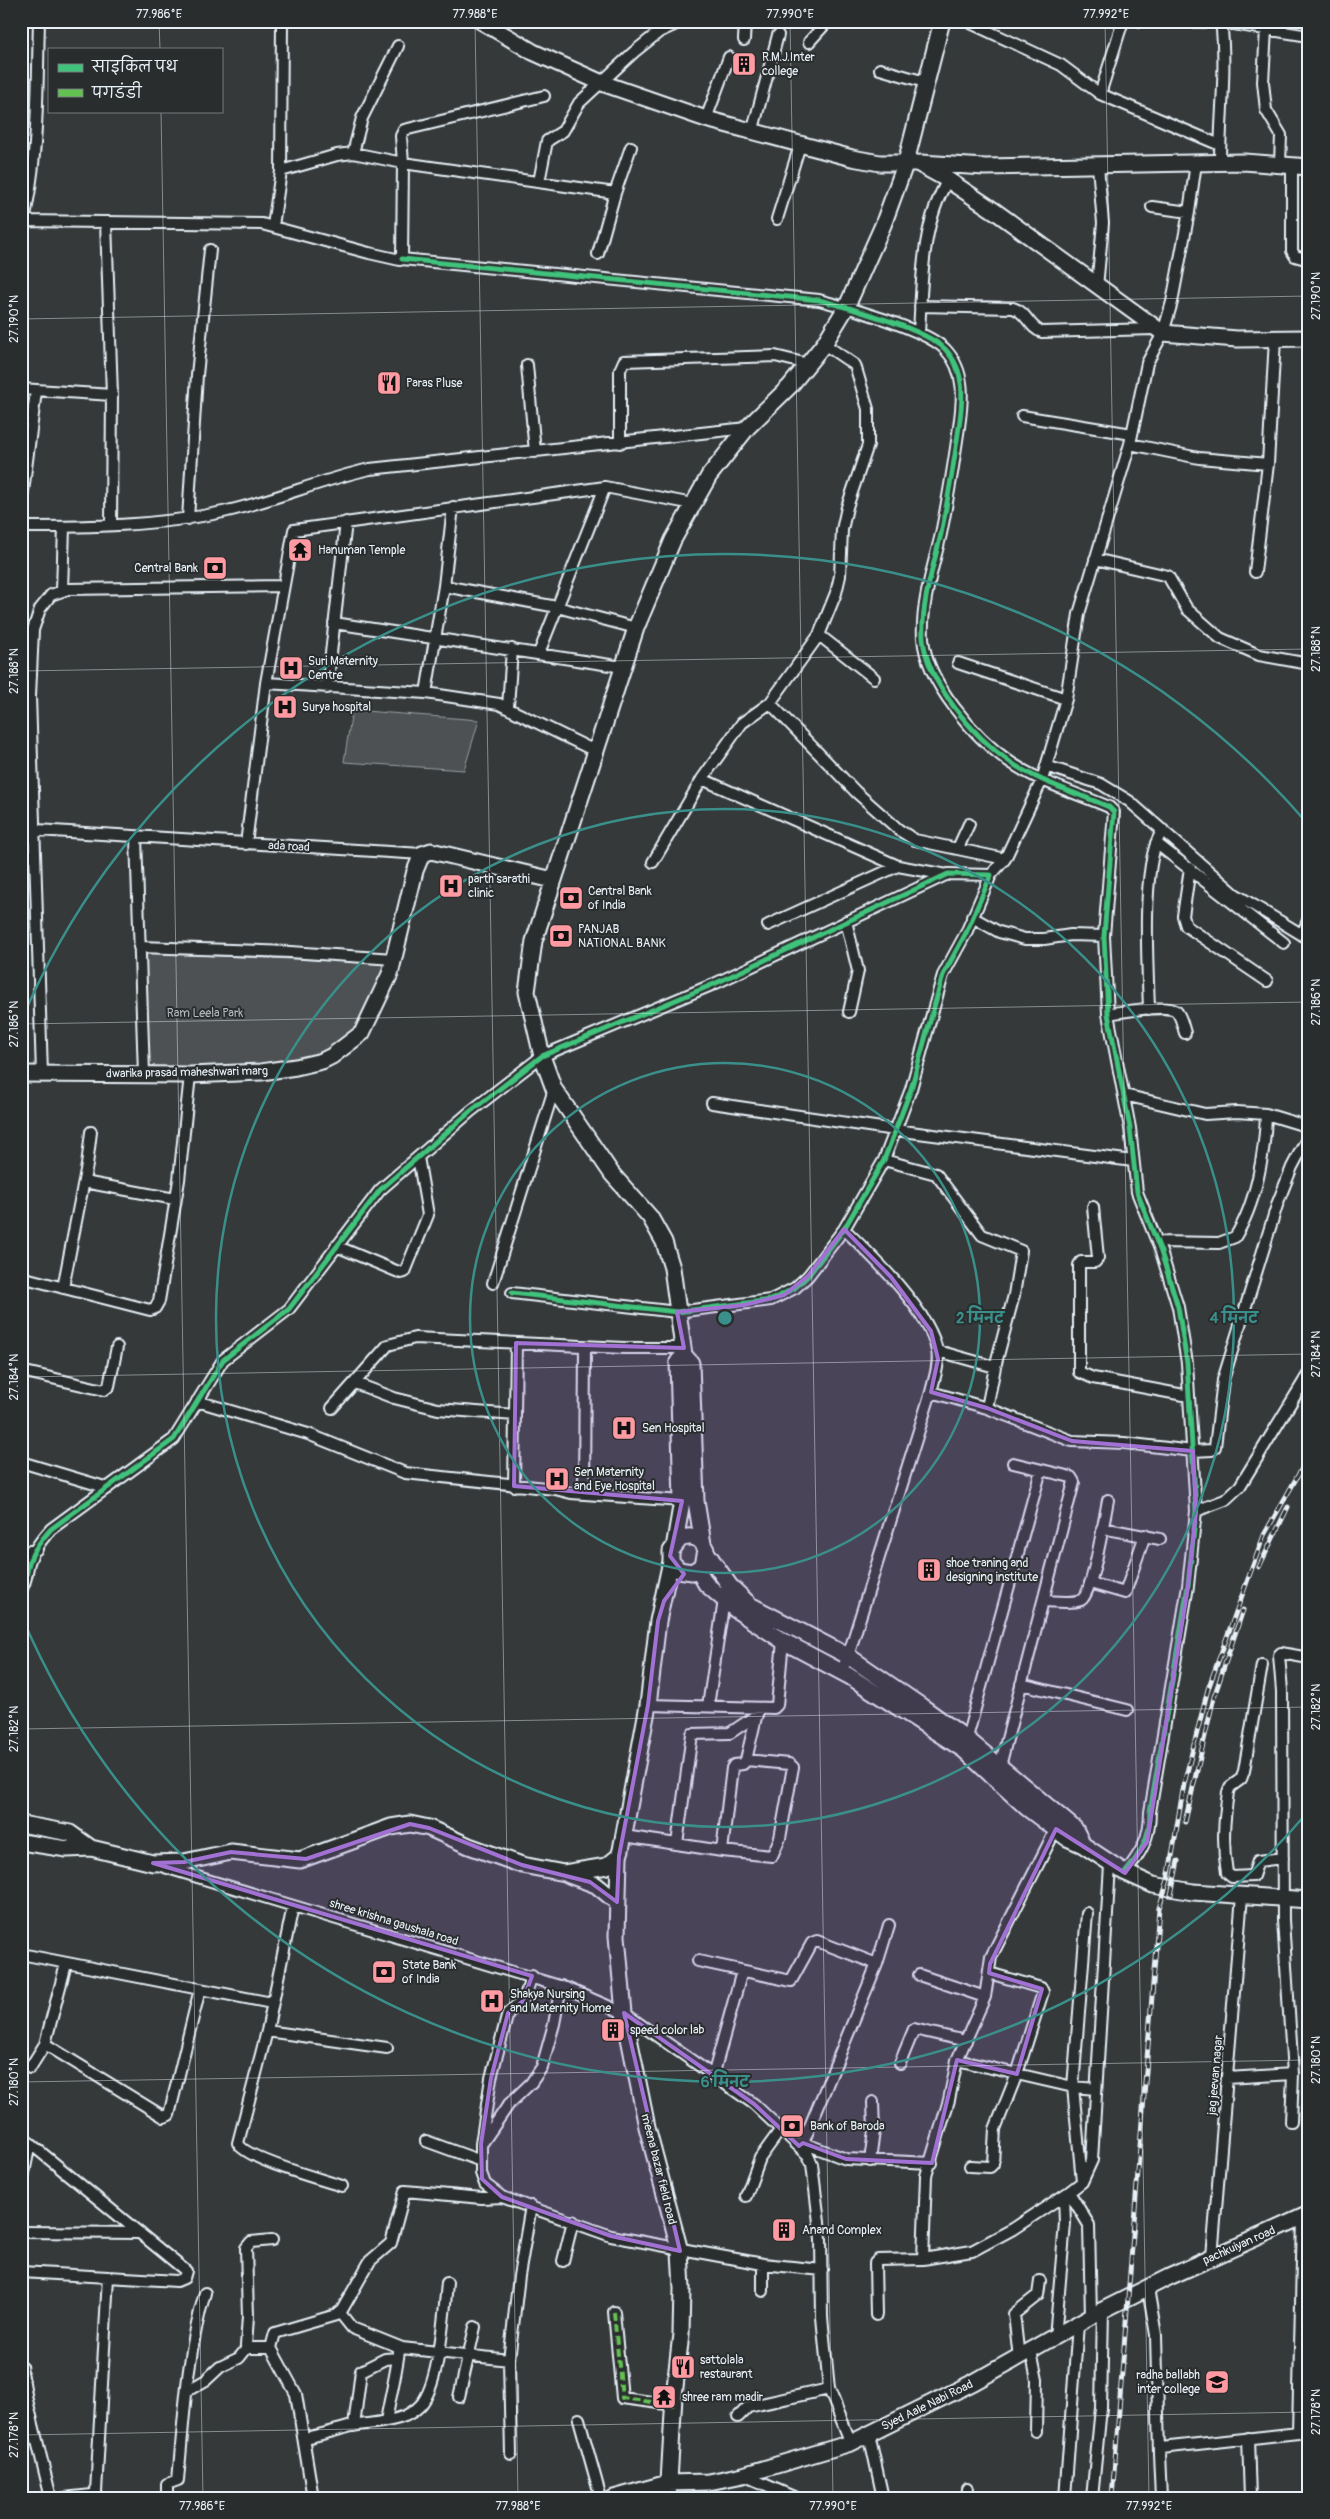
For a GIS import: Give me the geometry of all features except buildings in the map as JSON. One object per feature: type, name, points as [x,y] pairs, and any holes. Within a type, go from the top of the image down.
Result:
[{"type":"main road","points":[[664,1601],[692,1571],[703,1566],[705,1549],[696,1501],[691,1362],[684,1352],[672,1268],[664,1242],[650,1218],[612,1174],[554,1089],[542,1056],[527,992],[534,941],[636,628],[673,540],[709,476],[747,428],[790,386],[808,364],[824,344],[847,306],[911,162],[924,82],[942,21]]},
{"type":"main road","points":[[486,22],[533,52],[602,83],[706,119],[800,145],[880,163],[911,162],[985,167],[1220,162],[1286,164],[1309,168]]},
{"type":"main road","points":[[911,162],[948,180],[1159,331],[1237,339],[1309,338]]},
{"type":"main road","name":"ada road","points":[[422,854],[431,851],[553,880]]},
{"type":"main road","name":"dwarika prasad maheshwari marg","points":[[21,1074],[190,1075],[276,1070],[322,1061],[332,1056],[362,1033],[390,974],[415,871],[422,854]]},
{"type":"main road","points":[[684,1352],[678,1362],[682,1501],[676,1542],[671,1551],[671,1561],[674,1566],[692,1571],[724,1600],[783,1641],[841,1672],[965,1745]]},
{"type":"main road","points":[[676,1542],[690,1536],[705,1549],[730,1586],[750,1605],[848,1656],[965,1745],[998,1773],[1033,1796],[1075,1829],[1084,1845]]},
{"type":"main road","name":"meena bazar field road","points":[[668,2490],[681,2334],[682,2290],[680,2250],[647,2127],[624,2013],[618,1960],[617,1902],[619,1856],[648,1705],[658,1621],[664,1601],[671,1561]]},
{"type":"main road","points":[[998,1773],[1027,1808],[1068,1838],[1084,1845],[1110,1865],[1153,1885],[1193,1892],[1309,1900]]},
{"type":"main road","points":[[21,1824],[70,1833],[91,1848]]},
{"type":"main road","points":[[21,1842],[67,1849],[91,1848],[153,1863],[184,1862],[231,1852],[306,1860],[391,1827],[410,1824],[429,1828],[469,1846],[522,1865],[564,1873],[596,1885],[617,1902]]},
{"type":"main road","points":[[564,1873],[598,1869],[619,1856]]},
{"type":"main road","name":"pachkuiyan road","points":[[1169,2278],[1306,2215]]},
{"type":"main road","name":"Syed Aale Nabi Road","points":[[614,2498],[743,2476],[851,2443],[1169,2278]]},
{"type":"street","points":[[21,233],[35,154],[39,21]]},
{"type":"street","points":[[274,218],[280,172],[282,21]]},
{"type":"street","points":[[539,182],[547,141],[563,131],[579,104],[634,52],[659,32],[683,21]]},
{"type":"street","points":[[744,40],[745,21]]},
{"type":"street","points":[[809,42],[827,22],[832,21]]},
{"type":"street","points":[[966,21],[1061,65],[1100,94],[1220,145]]},
{"type":"street","points":[[1100,94],[1122,24],[1125,21]]},
{"type":"street","points":[[1140,21],[1221,22],[1309,36]]},
{"type":"street","points":[[1220,162],[1225,91],[1222,78],[1221,22]]},
{"type":"street","points":[[1266,29],[1263,82],[1266,110],[1280,135],[1286,164],[1292,251],[1295,256],[1309,260]]},
{"type":"street","points":[[752,132],[778,36]]},
{"type":"street","points":[[353,153],[362,118],[398,46]]},
{"type":"street","points":[[706,119],[729,57]]},
{"type":"street","points":[[880,69],[924,82]]},
{"type":"street","points":[[402,253],[403,163],[401,136],[404,130],[544,96]]},
{"type":"street","points":[[777,219],[800,145]]},
{"type":"street","points":[[598,254],[614,193],[631,147]]},
{"type":"street","points":[[280,172],[337,155],[353,153],[403,163],[614,193]]},
{"type":"street","points":[[512,1293],[678,1312],[744,1305],[784,1295],[808,1276],[844,1229],[884,1160],[911,1089],[943,975],[991,875],[1005,859],[1042,780],[1066,699],[1079,614],[1130,444],[1147,363],[1172,302],[1190,212],[1196,163]]},
{"type":"street","points":[[1098,166],[1103,223],[1098,287]]},
{"type":"street","points":[[920,332],[920,306],[934,208],[948,180]]},
{"type":"street","points":[[1152,207],[1190,212]]},
{"type":"street","points":[[24,221],[214,223],[274,218],[369,254],[402,253],[794,297],[847,306],[920,332],[947,351],[960,372],[963,390],[951,487],[924,609],[923,639],[928,663],[944,693],[965,721],[1010,762],[1042,780],[1109,807],[1114,812],[1104,936],[1108,1014],[1124,1095],[1137,1192],[1178,1307],[1187,1363],[1196,1511],[1188,1586],[1150,1812],[1150,1828],[1141,1853],[1126,1873]]},
{"type":"street","points":[[106,222],[112,395],[111,524]]},
{"type":"street","points":[[188,519],[197,375],[210,250]]},
{"type":"street","points":[[920,306],[1013,308],[1022,311],[1036,330],[1042,332],[1159,331]]},
{"type":"street","points":[[1255,572],[1268,464],[1275,339]]},
{"type":"street","points":[[653,862],[702,780],[742,723],[770,703],[819,635],[838,589],[844,523],[852,490],[868,445],[868,409],[855,365],[824,344]]},
{"type":"street","points":[[620,442],[620,370],[624,361],[775,356],[808,364]]},
{"type":"street","points":[[527,365],[535,452]]},
{"type":"street","points":[[21,389],[112,395]]},
{"type":"street","points":[[21,507],[36,391]]},
{"type":"street","points":[[1022,416],[1132,434]]},
{"type":"street","points":[[21,527],[64,527],[188,519],[224,512],[325,481],[370,470],[747,428]]},
{"type":"street","points":[[1130,444],[1199,458],[1268,464]]},
{"type":"street","points":[[246,844],[266,683],[282,586],[294,530],[605,487],[693,504]]},
{"type":"street","points":[[539,653],[605,487]]},
{"type":"street","points":[[426,693],[437,638],[453,507]]},
{"type":"street","points":[[327,688],[346,522]]},
{"type":"street","points":[[62,590],[64,527]]},
{"type":"street","points":[[1095,558],[1168,576],[1187,609],[1220,638],[1259,655],[1309,664]]},
{"type":"street","points":[[42,1074],[30,696],[33,630],[40,608],[51,596],[62,590],[282,586]]},
{"type":"street","points":[[444,586],[557,606],[636,628]]},
{"type":"street","points":[[334,623],[624,667]]},
{"type":"street","points":[[819,635],[874,678]]},
{"type":"street","points":[[508,707],[512,649]]},
{"type":"street","points":[[958,663],[1066,699]]},
{"type":"street","points":[[266,683],[426,693],[508,707],[597,752]]},
{"type":"street","points":[[770,703],[856,792],[905,835],[915,840],[1005,859]]},
{"type":"street","points":[[1046,766],[1101,784],[1129,801],[1236,894],[1305,937],[1309,918]]},
{"type":"street","points":[[702,780],[898,866],[944,876],[948,874],[991,875]]},
{"type":"street","points":[[958,848],[969,824]]},
{"type":"street","name":"ada road","points":[[21,829],[422,854]]},
{"type":"street","points":[[1150,1009],[1146,934],[1152,853],[1163,830]]},
{"type":"street","points":[[136,837],[144,1074]]},
{"type":"street","points":[[1156,843],[1284,943]]},
{"type":"street","points":[[768,925],[898,866]]},
{"type":"street","points":[[1190,868],[1183,916],[1186,926],[1267,981]]},
{"type":"street","points":[[21,1590],[27,1580],[24,1568],[51,1529],[174,1439],[223,1360],[289,1309],[380,1190],[542,1056],[641,1016],[948,874]]},
{"type":"street","points":[[972,917],[999,932],[1025,938],[1044,939],[1071,934],[1104,936]]},
{"type":"street","points":[[846,921],[858,971],[849,1012]]},
{"type":"street","points":[[139,947],[290,952],[394,959]]},
{"type":"street","points":[[1108,1014],[1150,1009],[1176,1011],[1185,1033]]},
{"type":"street","points":[[21,1278],[150,1310],[155,1308],[159,1301],[176,1199],[190,1075]]},
{"type":"street","points":[[493,1283],[554,1089]]},
{"type":"street","points":[[1124,1095],[1205,1114],[1237,1112],[1266,1114],[1309,1128]]},
{"type":"street","points":[[712,1103],[895,1130],[1133,1161]]},
{"type":"street","points":[[1156,1242],[1220,1243],[1235,1237],[1247,1213],[1261,1159],[1266,1114]]},
{"type":"street","points":[[63,1288],[84,1182],[91,1132]]},
{"type":"street","points":[[932,1386],[1072,1441],[1124,1443],[1208,1452],[1215,1446],[1223,1380],[1278,1202],[1292,1167],[1309,1134]]},
{"type":"street","points":[[336,1246],[401,1273],[405,1272],[428,1215],[418,1157]]},
{"type":"street","points":[[884,1160],[936,1174],[982,1235],[1021,1251],[1014,1295],[995,1367],[987,1408]]},
{"type":"street","points":[[84,1182],[176,1199]]},
{"type":"street","points":[[1093,1208],[1098,1258],[1095,1262],[1081,1262],[1079,1265],[1078,1372],[1093,1378],[1189,1396]]},
{"type":"street","points":[[841,1672],[848,1656],[932,1386],[938,1351],[931,1331],[891,1277],[844,1229]]},
{"type":"street","points":[[332,1408],[388,1345],[400,1340],[415,1338],[684,1352]]},
{"type":"street","points":[[514,1486],[516,1343]]},
{"type":"street","points":[[21,1371],[106,1390],[109,1386],[117,1347]]},
{"type":"street","points":[[584,1494],[585,1347]]},
{"type":"street","points":[[938,1351],[995,1367]]},
{"type":"street","points":[[1196,1511],[1225,1500],[1240,1486],[1309,1373]]},
{"type":"street","points":[[355,1383],[404,1401],[438,1410],[515,1415]]},
{"type":"street","points":[[197,1401],[308,1434],[405,1473],[584,1494],[682,1501]]},
{"type":"street","points":[[21,1462],[108,1488]]},
{"type":"street","points":[[998,1773],[1074,1482],[1071,1476],[1013,1463]]},
{"type":"street","points":[[965,1745],[1041,1470]]},
{"type":"street","points":[[1043,1601],[1082,1599],[1090,1582],[1108,1500]]},
{"type":"street","points":[[1102,1528],[1160,1539]]},
{"type":"street","points":[[1090,1582],[1125,1593],[1145,1535]]},
{"type":"street","points":[[21,1552],[37,1549]]},
{"type":"street","points":[[708,1706],[724,1600]]},
{"type":"street","points":[[648,1705],[708,1706],[758,1712],[772,1709],[777,1705],[783,1641]]},
{"type":"street","points":[[1291,2122],[1293,2074],[1284,1942],[1282,1692],[1279,1655],[1281,1653],[1309,1658]]},
{"type":"street","points":[[1262,1665],[1242,1780],[1230,1787],[1228,1792],[1223,1830],[1226,1873],[1232,1877],[1251,1877],[1258,1861],[1283,1858]]},
{"type":"street","points":[[1021,1684],[1128,1710]]},
{"type":"street","points":[[722,1851],[732,1768],[734,1764],[743,1764],[746,1760],[758,1712]]},
{"type":"street","points":[[678,1844],[692,1734],[730,1733],[758,1712]]},
{"type":"street","points":[[624,1836],[722,1851],[770,1856],[780,1838],[793,1766],[746,1760]]},
{"type":"street","points":[[923,2259],[926,2176],[932,2163],[958,2060],[985,1998],[992,1957],[1056,1829]]},
{"type":"street","name":"shree krishna gaushala road","points":[[153,1863],[532,1976],[561,1986],[624,2013],[754,2104],[781,2129],[801,2144]]},
{"type":"street","points":[[876,2315],[876,2262],[923,2259],[972,2252],[1013,2229],[1082,2182],[1092,2160],[1110,1865]]},
{"type":"street","name":"jag jeevan nagar","points":[[1212,2257],[1242,1896]]},
{"type":"street","points":[[293,1906],[267,2031],[239,2145],[274,2165],[342,2186]]},
{"type":"street","points":[[1082,2182],[1073,2087],[1087,1913]]},
{"type":"street","points":[[801,2144],[877,1964],[889,1925]]},
{"type":"street","points":[[698,1961],[790,1981],[812,1943],[817,1941],[877,1964]]},
{"type":"street","points":[[21,1954],[272,2003]]},
{"type":"street","points":[[30,2068],[45,2044],[66,1964]]},
{"type":"street","points":[[713,2076],[742,1970]]},
{"type":"street","points":[[970,2166],[990,2167],[993,2164],[995,2129],[1017,2074],[1042,1989],[989,1973]]},
{"type":"street","points":[[919,1975],[985,1998]]},
{"type":"street","points":[[502,2197],[485,2184],[481,2173],[481,2144],[491,2078],[508,2013],[522,2001],[532,1976]]},
{"type":"street","points":[[481,2144],[509,2104],[531,2083],[542,2067],[554,2024],[561,1986]]},
{"type":"street","points":[[45,2044],[166,2117],[169,2114],[200,1989]]},
{"type":"street","points":[[900,2063],[914,2029],[966,2041]]},
{"type":"street","points":[[267,2031],[387,2048]]},
{"type":"street","points":[[958,2060],[1073,2087],[1096,2089]]},
{"type":"street","points":[[1227,2078],[1293,2074]]},
{"type":"street","points":[[870,2161],[874,2131],[873,2102]]},
{"type":"street","points":[[746,2196],[760,2158],[781,2129]]},
{"type":"street","points":[[21,2188],[26,2139]]},
{"type":"street","points":[[21,2272],[177,2281],[184,2278],[186,2271],[105,2207],[26,2139]]},
{"type":"street","points":[[426,2141],[481,2161]]},
{"type":"street","points":[[801,2144],[846,2159],[932,2163]]},
{"type":"street","points":[[801,2144],[808,2155],[815,2178],[822,2270],[822,2317],[829,2389],[851,2443]]},
{"type":"street","points":[[313,2498],[296,2394],[271,2348],[275,2333],[340,2313],[370,2261],[391,2243],[405,2191],[482,2198],[502,2197],[611,2236],[763,2264],[822,2270]]},
{"type":"street","points":[[1066,2194],[1089,2224],[1091,2317],[1101,2408],[1092,2498]]},
{"type":"street","points":[[1055,2338],[1066,2194]]},
{"type":"street","points":[[512,2454],[509,2360],[519,2276],[531,2206]]},
{"type":"street","points":[[1159,2453],[1159,2450],[1165,2447],[1296,2434],[1298,2432],[1306,2215]]},
{"type":"street","points":[[562,2261],[573,2221]]},
{"type":"street","points":[[21,2232],[140,2233]]},
{"type":"street","points":[[186,2391],[206,2380],[220,2367],[239,2358],[247,2348],[246,2248],[251,2242],[272,2240]]},
{"type":"street","points":[[763,2264],[763,2291]]},
{"type":"street","points":[[64,2498],[84,2497],[96,2492],[108,2277]]},
{"type":"street","points":[[1036,2430],[1037,2380],[1025,2354],[1014,2314],[1036,2297],[1040,2281]]},
{"type":"street","points":[[304,2438],[405,2416],[422,2403],[430,2385],[438,2353],[448,2283]]},
{"type":"street","points":[[1148,2288],[1156,2335],[1161,2498]]},
{"type":"street","points":[[167,2498],[167,2484],[178,2480],[186,2391],[197,2318],[204,2292]]},
{"type":"street","points":[[614,2312],[622,2398],[674,2405]]},
{"type":"street","points":[[340,2313],[352,2328],[398,2353]]},
{"type":"street","points":[[1065,2498],[1091,2317]]},
{"type":"street","points":[[459,2397],[475,2327]]},
{"type":"street","points":[[247,2348],[271,2348]]},
{"type":"street","points":[[354,2426],[361,2371],[398,2353],[438,2353],[509,2360]]},
{"type":"street","points":[[386,2421],[398,2353]]},
{"type":"street","points":[[21,2366],[27,2400],[51,2498]]},
{"type":"street","points":[[738,2417],[748,2407],[829,2389]]},
{"type":"street","points":[[578,2419],[601,2498]]},
{"type":"street","points":[[869,2434],[883,2498]]},
{"type":"street","points":[[1248,2438],[1250,2498]]},
{"type":"street","points":[[743,2476],[796,2498]]},
{"type":"highlighted area","points":[[844,1229],[891,1277],[931,1331],[938,1359],[931,1392],[987,1408],[1072,1441],[1193,1451],[1196,1511],[1188,1586],[1147,1842],[1125,1873],[1056,1829],[990,1964],[989,1973],[1042,1989],[1017,2074],[957,2060],[932,2163],[846,2159],[803,2143],[799,2146],[754,2104],[624,2013],[680,2251],[611,2236],[502,2197],[482,2179],[481,2144],[491,2078],[508,2013],[523,2001],[532,1976],[153,1863],[184,1862],[231,1852],[306,1859],[410,1824],[429,1828],[522,1865],[590,1882],[617,1902],[619,1856],[648,1705],[658,1621],[664,1601],[684,1574],[670,1556],[682,1501],[514,1486],[516,1343],[684,1348],[677,1312],[744,1305],[784,1295],[808,1276]]},
{"type":"green space","points":[[352,710],[479,720],[464,770],[344,762]]},
{"type":"green space","name":"Ram Leela Park","points":[[145,953],[387,963],[358,1033],[322,1061],[262,1070],[148,1069]]},
{"type":"railway","points":[[1112,2498],[1159,1908],[1168,1880],[1184,1784],[1208,1689],[1264,1535],[1309,1456]]},
{"type":"railway","points":[[1259,1567],[1288,1507]]},
{"type":"railway","points":[[1185,1822],[1214,1697],[1243,1610]]},
{"type":"railway","points":[[1171,1895],[1178,1861]]},
{"type":"marked path","points":[[614,2312],[622,2398],[674,2405]]},
{"type":"cycle path","points":[[402,259],[819,300],[885,320],[921,334],[945,349],[957,367],[962,396],[960,417],[944,521],[928,586],[924,612],[923,638],[926,655],[933,673],[954,708],[996,752],[1033,776],[1109,807],[1114,812],[1104,936],[1108,1014],[1130,1128],[1137,1192],[1161,1252],[1178,1307],[1187,1363],[1196,1511],[1188,1586],[1150,1821],[1144,1845],[1125,1873]]},
{"type":"cycle path","points":[[21,1590],[25,1582],[31,1557],[51,1529],[174,1439],[223,1360],[289,1309],[380,1190],[471,1111],[542,1056],[714,984],[948,874],[991,875],[966,933],[943,975],[911,1089],[884,1160],[844,1229],[808,1276],[795,1288],[771,1300],[677,1312],[512,1293]]},
{"type":"place","name":"R.M.J.Inter college","points":[[744,64]]},
{"type":"place","name":"Paras Pluse","points":[[389,383]]},
{"type":"place","name":"Hanuman Temple","points":[[300,550]]},
{"type":"place","name":"Central Bank","points":[[215,568]]},
{"type":"place","name":"Suri Maternity Centre","points":[[291,668]]},
{"type":"place","name":"Surya hospital","points":[[285,707]]},
{"type":"place","name":"parth sarathi clinic","points":[[451,886]]},
{"type":"place","name":"Central Bank of India","points":[[571,898]]},
{"type":"place","name":"PANJAB NATIONAL BANK","points":[[561,936]]},
{"type":"place","name":"Sen Hospital","points":[[624,1428]]},
{"type":"place","name":"Sen Maternity and Eye Hospital","points":[[557,1479]]},
{"type":"place","name":"shoe traning and designing institute","points":[[929,1570]]},
{"type":"place","name":"State Bank of India","points":[[384,1972]]},
{"type":"place","name":"Shakya Nursing and Maternity Home","points":[[492,2001]]},
{"type":"place","name":"speed color lab","points":[[613,2030]]},
{"type":"place","name":"Bank of Baroda","points":[[792,2126]]},
{"type":"place","name":"Anand Complex","points":[[784,2230]]},
{"type":"place","name":"sattolala restaurant","points":[[683,2367]]},
{"type":"place","name":"radha ballabh inter college","points":[[1217,2382]]},
{"type":"place","name":"shree ram madir","points":[[664,2397]]}]
